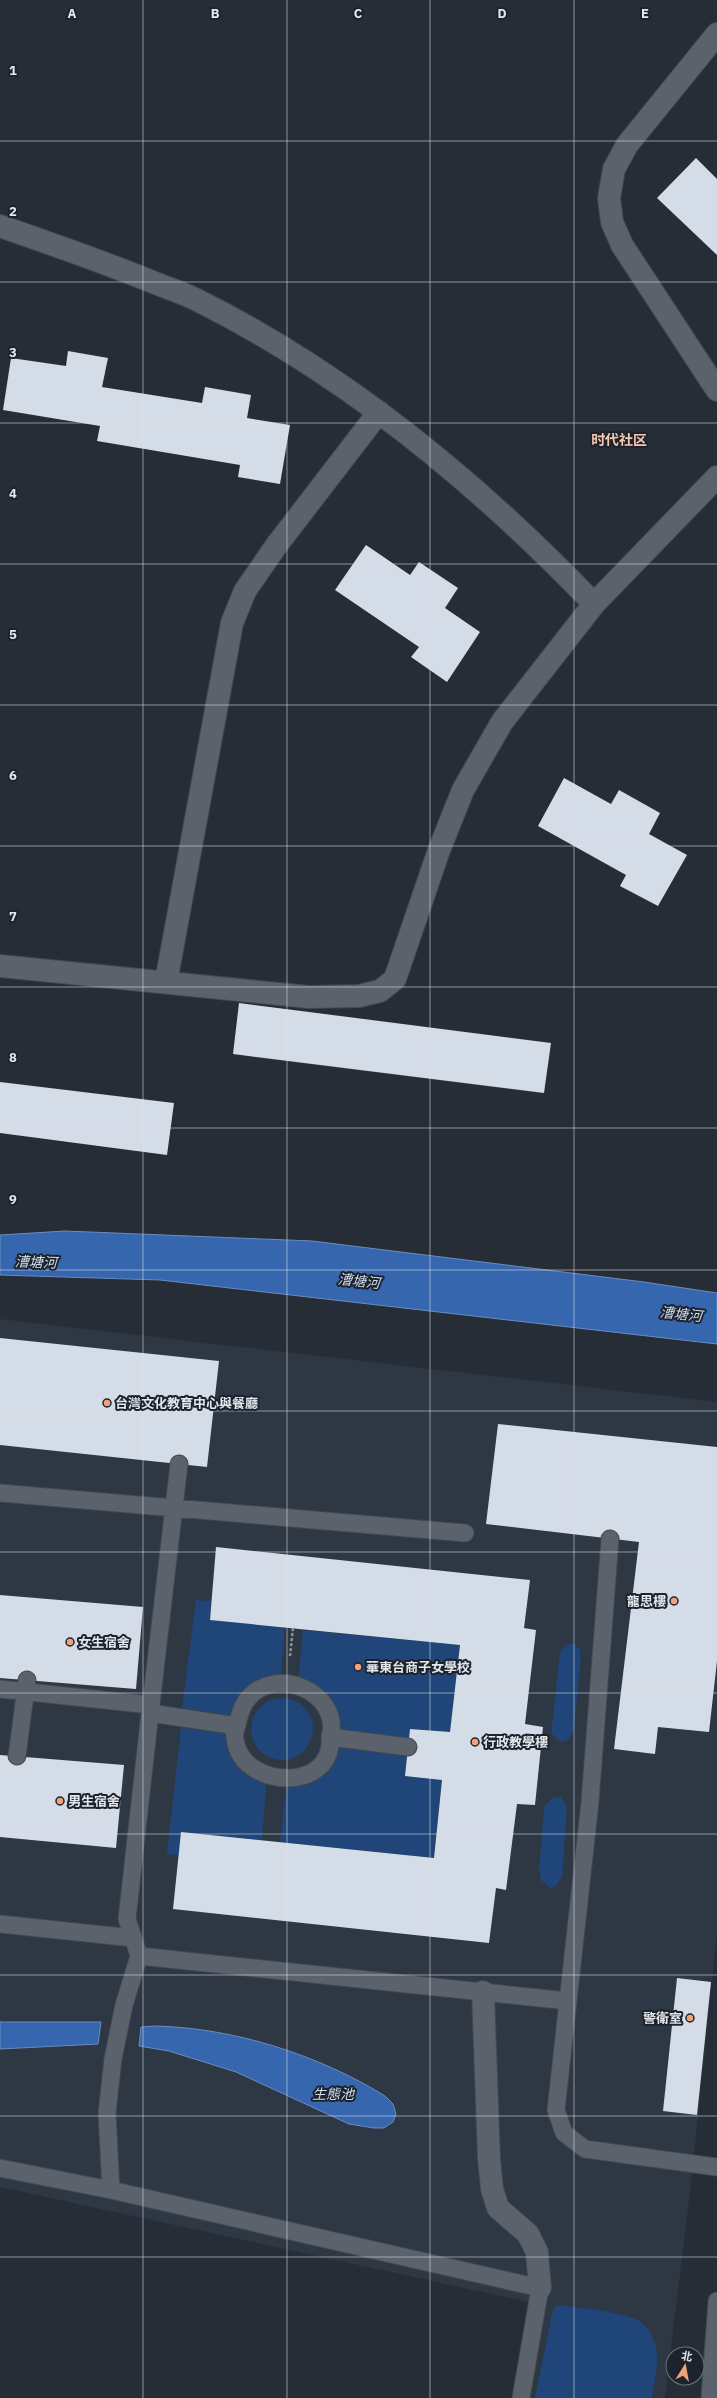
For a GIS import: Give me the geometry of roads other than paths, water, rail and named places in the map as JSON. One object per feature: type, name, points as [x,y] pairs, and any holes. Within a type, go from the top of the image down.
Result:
[{"type":"street","points":[[717,34],[627,145],[614,169],[609,198],[612,222],[622,245],[717,390]]},
{"type":"street","points":[[0,226],[106,263],[200,301],[295,354],[379,412],[474,487],[537,544],[594,604]]},
{"type":"street","points":[[166,982],[232,624],[245,591],[276,546],[379,412]]},
{"type":"street","points":[[0,966],[308,997],[359,996],[380,991],[395,978],[438,850],[463,790],[502,722],[594,604],[717,477]]},
{"type":"street","points":[[483,1992],[489,2159],[492,2189],[498,2208],[528,2234],[537,2252],[540,2288]]},
{"type":"lane","points":[[111,2190],[107,2113],[113,2059],[124,2005],[139,1956],[126,1919],[179,1464]]},
{"type":"lane","points":[[0,1493],[465,1533]]},
{"type":"lane","points":[[610,1539],[590,1802],[556,2110],[564,2133],[585,2150],[717,2166]]},
{"type":"lane","points":[[280,1684],[298,1684],[314,1693],[328,1708],[332,1729],[330,1737],[329,1752],[317,1769],[309,1775],[287,1779],[262,1772],[242,1757],[234,1734],[247,1699],[262,1688],[280,1684]]},
{"type":"lane","points":[[17,1756],[26,1686]]},
{"type":"lane","points":[[0,1689],[26,1686],[237,1726]]},
{"type":"lane","points":[[330,1737],[408,1747]]},
{"type":"lane","points":[[0,1924],[133,1938]]},
{"type":"lane","points":[[139,1956],[568,2001]]},
{"type":"lane","points":[[0,2168],[111,2190],[540,2288],[521,2398]]},
{"type":"lane","points":[[710,2398],[717,2301]]},
{"type":"water","name":"漕塘河","points":[[65,1231],[312,1241],[644,1282],[717,1293],[717,1344],[160,1280],[0,1275],[0,1235]]},
{"type":"water","points":[[0,2022],[101,2022],[98,2044],[0,2049]]},
{"type":"water","name":"生態池","points":[[156,2026],[186,2028],[245,2038],[304,2056],[359,2081],[385,2096],[393,2104],[396,2114],[393,2122],[384,2128],[349,2124],[236,2072],[169,2051],[139,2046],[141,2027]]},
{"type":"place","name":"台灣文化教育中心與餐廳","points":[[107,1403]]},
{"type":"place","name":"龍思樓","points":[[674,1601]]},
{"type":"place","name":"女生宿舍","points":[[70,1642]]},
{"type":"place","name":"華東台商子女學校","points":[[358,1667]]},
{"type":"place","name":"行政教學樓","points":[[475,1742]]},
{"type":"place","name":"男生宿舍","points":[[60,1801]]},
{"type":"place","name":"警衛室","points":[[690,2018]]},
{"type":"district","name":"时代社区","points":[[619,440]]}]
